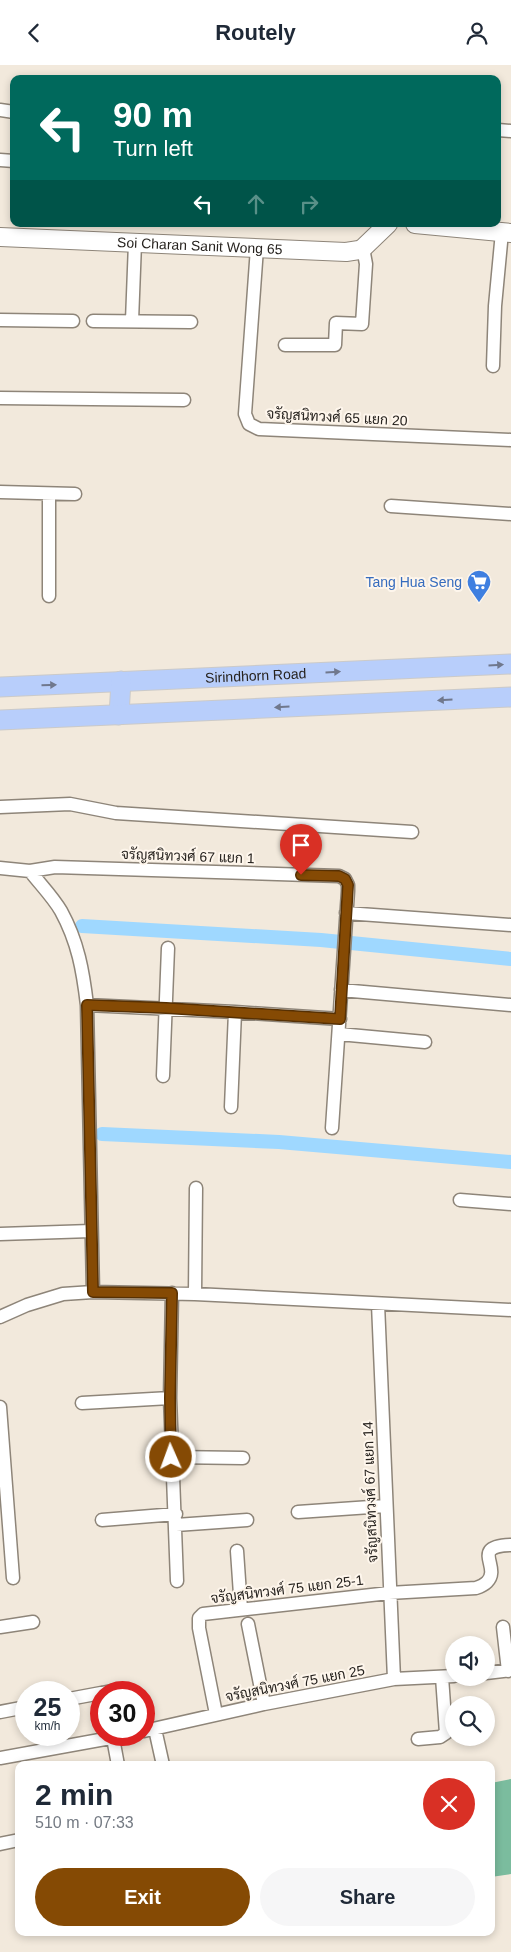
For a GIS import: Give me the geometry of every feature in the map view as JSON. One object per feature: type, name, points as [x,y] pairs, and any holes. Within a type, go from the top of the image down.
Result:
[{"type":"main road","name":"Sirindhorn Road","points":[[0,687],[511,664]]},
{"type":"main road","points":[[119,715],[121,681]]},
{"type":"main road","points":[[94,715],[95,683]]},
{"type":"main road","points":[[0,720],[511,697]]},
{"type":"street","points":[[285,345],[335,345],[336,323],[362,325],[366,264],[363,248],[385,227]]},
{"type":"street","points":[[450,227],[507,232],[495,306],[493,366]]},
{"type":"street","name":"Soi Charan Sanit Wong 65","points":[[0,237],[346,252],[359,251],[363,248]]},
{"type":"street","points":[[132,321],[134,243]]},
{"type":"street","name":"จรัญสนิทวงศ์ 65 แยก 20","points":[[257,248],[245,414],[249,424],[259,429],[511,440]]},
{"type":"street","points":[[0,320],[73,321]]},
{"type":"street","points":[[93,321],[191,322]]},
{"type":"street","points":[[0,398],[184,400]]},
{"type":"street","points":[[0,492],[75,494]]},
{"type":"street","points":[[49,596],[50,494]]},
{"type":"street","points":[[391,506],[511,514]]},
{"type":"street","points":[[0,807],[70,804],[116,813],[412,832]]},
{"type":"street","name":"จรัญสนิทวงศ์ 67 แยก 1","points":[[0,868],[30,871],[55,867],[339,876],[345,879],[348,885],[346,913]]},
{"type":"street","points":[[30,871],[60,910],[77,947],[83,968],[87,1005],[93,1292]]},
{"type":"street","points":[[332,1128],[346,913],[511,925]]},
{"type":"street","points":[[164,1076],[168,948]]},
{"type":"street","points":[[341,989],[511,1005]]},
{"type":"street","points":[[87,1005],[340,1019]]},
{"type":"street","points":[[231,1107],[235,1012]]},
{"type":"street","points":[[339,1034],[425,1043]]},
{"type":"street","points":[[195,1294],[196,1188]]},
{"type":"street","points":[[460,1200],[511,1204]]},
{"type":"street","points":[[0,1234],[91,1231]]},
{"type":"street","points":[[0,1317],[27,1305],[63,1294],[93,1292],[172,1293],[511,1310]]},
{"type":"street","points":[[172,1293],[171,1457],[176,1520],[177,1581]]},
{"type":"street","name":"จรัญสนิทวงศ์ 67 แยก 14","points":[[378,1304],[385,1507],[394,1679]]},
{"type":"street","points":[[82,1403],[170,1398]]},
{"type":"street","points":[[0,1407],[13,1578]]},
{"type":"street","points":[[171,1457],[243,1458]]},
{"type":"street","points":[[298,1512],[385,1507]]},
{"type":"street","points":[[102,1520],[247,1520]]},
{"type":"street","name":"จรัญสนิทวงศ์ 75 แยก 25-1","points":[[216,1715],[199,1628],[199,1618],[203,1614],[389,1593],[476,1588],[486,1583],[490,1577],[489,1552],[492,1548],[498,1545],[511,1545]]},
{"type":"street","points":[[237,1551],[241,1609]]},
{"type":"street","points":[[0,1627],[33,1622]]},
{"type":"street","points":[[248,1624],[264,1704]]},
{"type":"street","points":[[495,1672],[510,1671],[503,1627]]},
{"type":"street","name":"จรัญสนิทวงศ์ 75 แยก 25","points":[[155,1729],[264,1704],[394,1679],[445,1677]]},
{"type":"street","points":[[418,1739],[440,1737],[446,1733],[448,1686]]},
{"type":"street","points":[[0,1712],[15,1709]]},
{"type":"street","points":[[0,1757],[90,1742]]},
{"type":"street","points":[[155,1743],[162,1761]]},
{"type":"street","points":[[114,1746],[117,1761]]},
{"type":"street","points":[[30,1752],[31,1761]]},
{"type":"street","points":[[0,1844],[15,1841]]},
{"type":"green space","points":[[511,1779],[511,1874],[495,1876],[495,1782]]},
{"type":"waterway","points":[[82,926],[321,940],[511,959]]},
{"type":"waterway","points":[[102,1134],[279,1142],[511,1162]]},
{"type":"place","name":"Tang Hua Seng","points":[[479,603]]},
{"type":"route","points":[[171,1457],[172,1293],[93,1292],[87,1005],[340,1019],[348,885],[345,879],[339,876],[301,875]]}]
